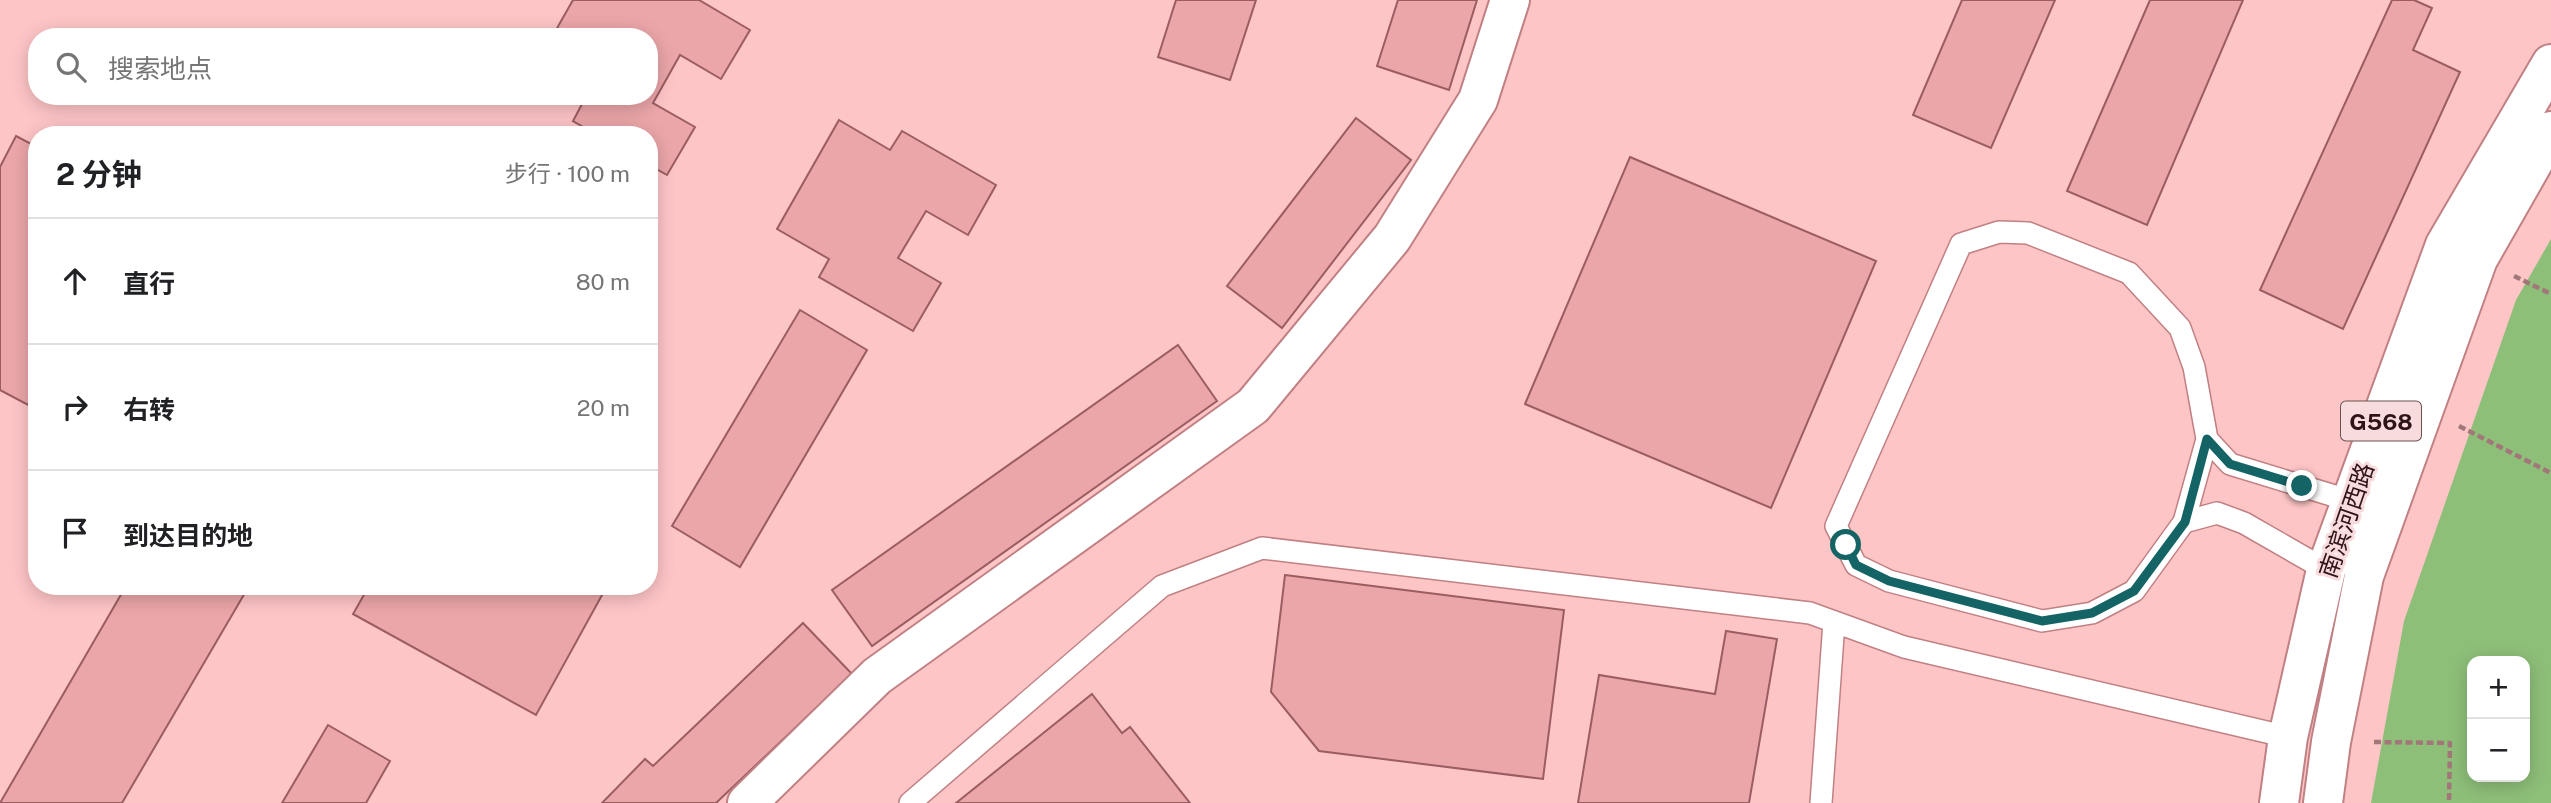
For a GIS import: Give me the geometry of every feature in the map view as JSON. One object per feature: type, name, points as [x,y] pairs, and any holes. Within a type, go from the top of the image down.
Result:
[{"type":"main road","points":[[747,803],[877,677],[1253,406],[1392,237],[1478,100],[1510,0]]},
{"type":"main road","name":"南滨河西路","points":[[2279,803],[2288,737],[2326,570],[2351,501],[2445,246],[2551,64]]},
{"type":"main road","name":"南滨河西路","points":[[2323,803],[2331,742],[2364,576],[2478,259],[2551,131]]},
{"type":"lane","points":[[1999,232],[2028,233],[2129,273],[2180,328],[2194,367],[2207,439],[2185,522],[2134,591],[2092,613],[2042,621],[1889,581],[1856,565],[1836,526],[1961,244],[1999,232]]},
{"type":"lane","points":[[2207,439],[2230,464],[2351,501]]},
{"type":"lane","points":[[2185,522],[2217,513],[2244,523],[2326,570]]},
{"type":"lane","points":[[910,803],[1162,586],[1262,548],[1810,613],[1904,647],[2288,737]]},
{"type":"lane","points":[[1821,803],[1834,622]]},
{"type":"path","points":[[2424,408],[2551,473]]},
{"type":"path","points":[[2331,742],[2450,743],[2449,803]]},
{"type":"green space","points":[[2551,239],[2551,803],[2371,803],[2404,621],[2516,300]]},
{"type":"building","points":[[573,0],[699,0],[750,30],[721,79],[680,55],[658,94],[658,28],[557,28]]},
{"type":"building","points":[[1176,0],[1256,0],[1230,80],[1158,57]]},
{"type":"building","points":[[1398,0],[1477,0],[1449,90],[1377,66]]},
{"type":"building","points":[[1962,0],[2055,0],[1991,148],[1913,115]]},
{"type":"building","points":[[2150,0],[2243,0],[2147,225],[2067,191]]},
{"type":"building","points":[[2392,0],[2414,0],[2432,8],[2413,50],[2460,72],[2343,329],[2260,290]]},
{"type":"building","points":[[581,105],[656,105],[695,127],[667,175],[658,170],[658,126],[582,126],[573,121]]},
{"type":"building","points":[[1356,118],[1411,160],[1282,328],[1227,286]]},
{"type":"building","points":[[839,120],[890,150],[902,131],[996,185],[968,235],[926,211],[898,258],[941,283],[913,331],[819,277],[829,259],[777,229]]},
{"type":"building","points":[[16,136],[28,142],[28,405],[0,390],[0,167]]},
{"type":"building","points":[[1630,157],[1876,261],[1771,508],[1525,404]]},
{"type":"building","points":[[800,310],[867,350],[740,567],[672,526]]},
{"type":"building","points":[[1178,345],[1217,401],[872,646],[832,590]]},
{"type":"building","points":[[1285,575],[1564,610],[1543,779],[1319,751],[1271,692]]},
{"type":"building","points":[[121,595],[244,595],[122,803],[0,803]]},
{"type":"building","points":[[364,595],[602,595],[536,715],[353,614]]},
{"type":"building","points":[[803,623],[852,674],[716,803],[602,803],[645,759],[653,766]]},
{"type":"building","points":[[1726,631],[1777,639],[1749,803],[1578,803],[1599,675],[1715,694]]},
{"type":"building","points":[[1092,694],[1122,733],[1130,727],[1190,803],[956,803]]},
{"type":"building","points":[[328,725],[390,761],[366,803],[282,803]]},
{"type":"route","points":[[1846,545],[1856,565],[1889,581],[2042,621],[2092,613],[2134,591],[2185,522],[2207,439],[2230,464],[2302,486]]}]
